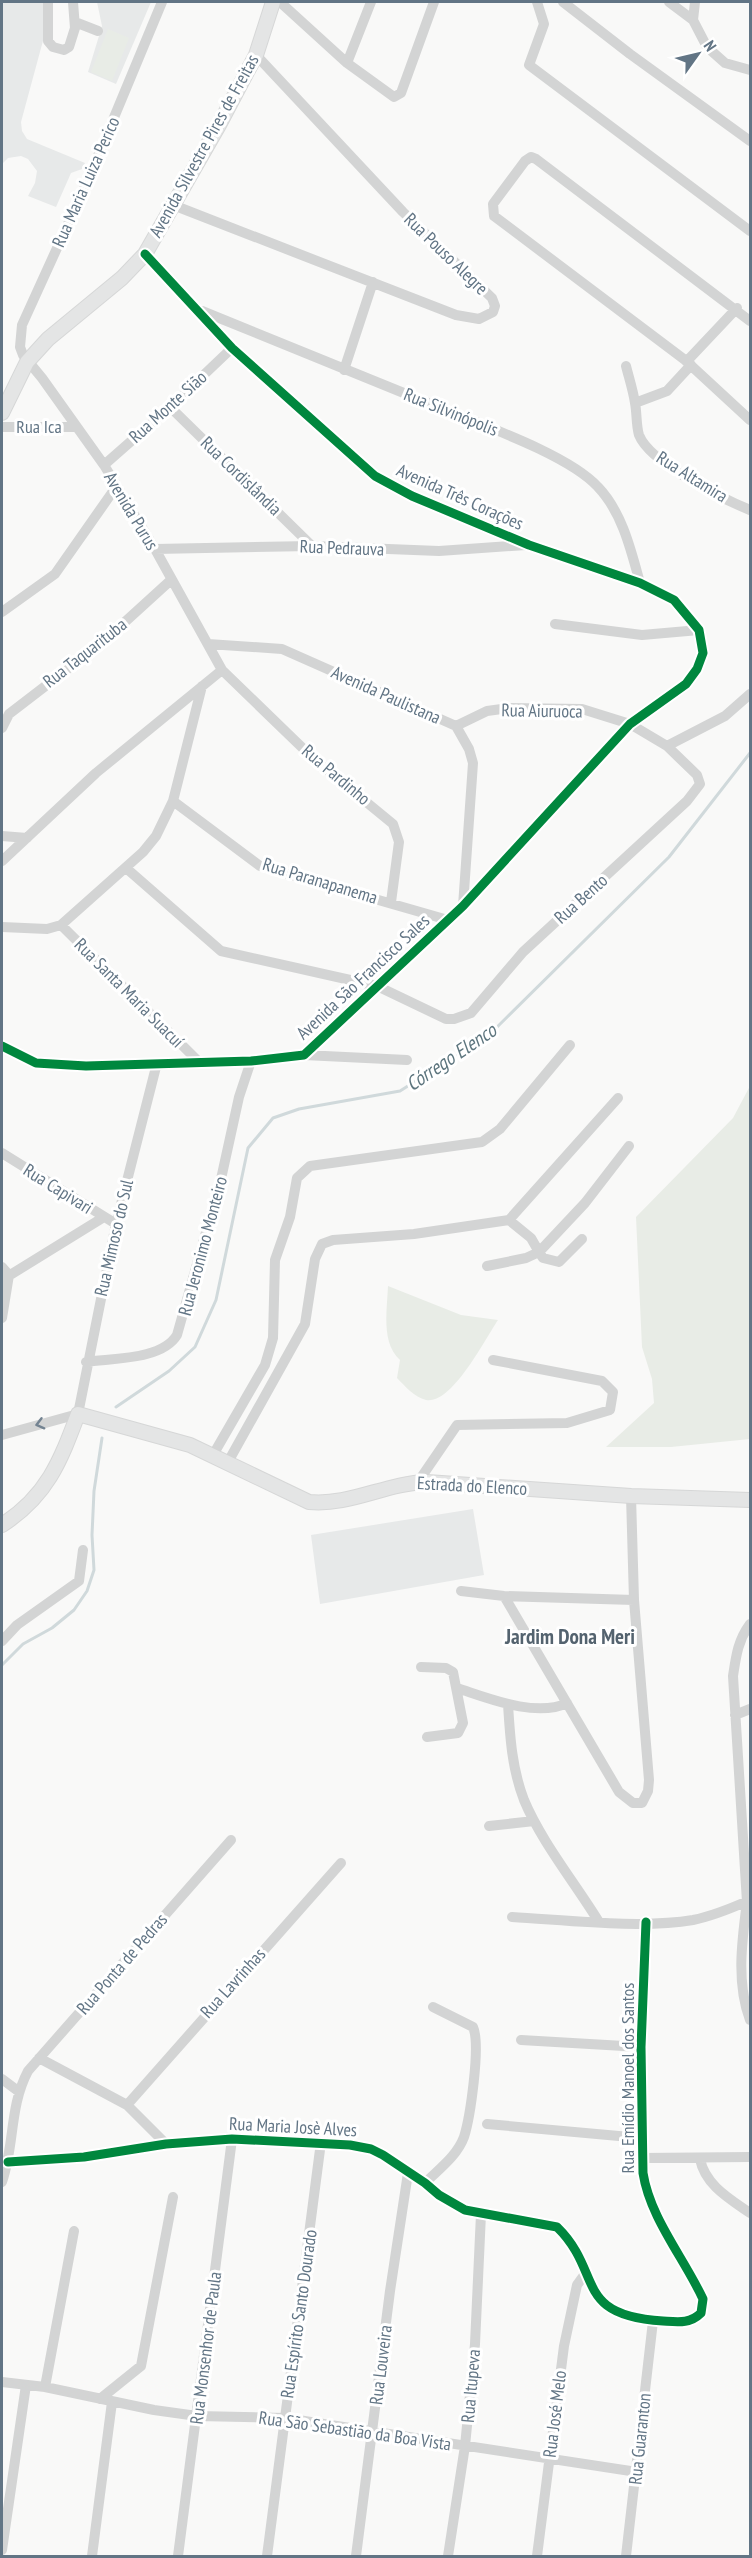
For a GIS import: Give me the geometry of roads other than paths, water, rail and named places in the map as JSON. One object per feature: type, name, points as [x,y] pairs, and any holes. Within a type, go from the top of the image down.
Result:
[{"type":"street","points":[[48,2],[48,41],[53,47],[64,50],[69,47],[75,22],[73,2]]},
{"type":"street","name":"Rua Maria Luiza Perico","points":[[27,362],[20,347],[22,325],[88,180],[162,2]]},
{"type":"street","name":"Avenida Silvestre Pires de Freitas","points":[[2,413],[27,362],[48,339],[122,278],[145,254],[255,55],[273,2]]},
{"type":"street","points":[[280,2],[347,63],[388,95],[394,97],[401,93],[434,2]]},
{"type":"street","points":[[347,63],[371,2]]},
{"type":"street","points":[[537,2],[544,24],[529,65],[750,231]]},
{"type":"street","points":[[564,2],[630,54],[750,141]]},
{"type":"street","points":[[669,2],[693,20],[706,47],[725,63],[750,70]]},
{"type":"street","points":[[693,20],[695,2]]},
{"type":"street","points":[[75,22],[98,32]]},
{"type":"street","name":"Rua Pouso Alegre","points":[[173,205],[468,319],[486,316],[495,306],[492,298],[403,212],[255,55]]},
{"type":"street","points":[[750,321],[736,308],[536,159],[531,157],[525,161],[493,204],[494,216],[689,363],[750,420]]},
{"type":"street","name":"Avenida Três Corações","points":[[145,254],[232,348],[375,476],[402,492],[529,545],[640,582],[674,600],[699,630]]},
{"type":"street","points":[[344,370],[373,282]]},
{"type":"street","points":[[635,403],[667,391],[736,308]]},
{"type":"street","name":"Rua Silvinópolis","points":[[199,310],[514,438],[590,479],[609,502],[618,519],[640,582]]},
{"type":"street","name":"Rua Monte Sião","points":[[104,465],[171,407],[232,348]]},
{"type":"street","name":"Avenida Purus","points":[[27,362],[42,378],[104,465],[155,549],[222,670]]},
{"type":"street","name":"Rua Altamira","points":[[626,366],[635,403],[638,433],[648,448],[673,469],[723,499],[750,510]]},
{"type":"street","name":"Rua Cordislândia","points":[[171,407],[312,546]]},
{"type":"street","name":"Rua Ica","points":[[2,427],[76,427]]},
{"type":"street","points":[[2,612],[55,574],[116,487]]},
{"type":"street","name":"Rua Pedrauva","points":[[155,549],[312,546],[439,551],[529,545]]},
{"type":"street","name":"Rua Taquarituba","points":[[2,728],[9,714],[104,641],[171,580]]},
{"type":"street","points":[[555,624],[642,635],[699,630],[703,653],[697,669],[673,694],[630,724]]},
{"type":"street","name":"Avenida Paulistana","points":[[208,644],[282,649],[456,726],[469,749],[473,763],[463,906]]},
{"type":"street","points":[[2,861],[96,773],[222,670]]},
{"type":"street","name":"Rua Pardinho","points":[[222,670],[315,760],[393,824],[399,842],[391,902]]},
{"type":"street","points":[[2,927],[47,929],[61,925],[126,868],[156,836],[173,801],[202,686]]},
{"type":"street","points":[[667,746],[725,716],[750,694]]},
{"type":"street","name":"Rua Aiuruoca","points":[[456,726],[487,711],[519,708],[582,709],[630,724]]},
{"type":"street","name":"Rua Bento","points":[[376,986],[438,1016],[454,1020],[471,1013],[523,952],[695,791],[700,779],[667,746],[630,724]]},
{"type":"street","name":"Avenida São Francisco Sales","points":[[2,1046],[36,1062],[86,1065],[251,1061],[304,1055],[463,906],[630,724]]},
{"type":"street","name":"Rua Paranapanema","points":[[173,801],[260,866],[301,880],[391,902],[448,920]]},
{"type":"street","points":[[2,836],[27,838]]},
{"type":"street","points":[[126,868],[221,951],[376,986]]},
{"type":"street","name":"Rua Santa Maria Suacuí","points":[[61,925],[198,1061]]},
{"type":"street","points":[[213,1455],[265,1365],[273,1338],[275,1260],[290,1217],[295,1183],[300,1173],[310,1166],[482,1142],[500,1129],[570,1045]]},
{"type":"street","points":[[304,1055],[406,1060]]},
{"type":"street","name":"Rua Jeronimo Monteiro","points":[[86,1362],[157,1350],[172,1344],[177,1335],[221,1179],[239,1097],[251,1061]]},
{"type":"street","name":"Rua Mimoso do Sul","points":[[78,1414],[86,1362],[116,1224],[157,1063]]},
{"type":"street","points":[[228,1462],[304,1324],[315,1259],[322,1244],[333,1240],[414,1234],[509,1220],[618,1098]]},
{"type":"street","points":[[487,1266],[526,1258],[539,1252],[585,1203],[629,1146]]},
{"type":"street","name":"Rua Capivari","points":[[2,1153],[116,1224]]},
{"type":"street","points":[[2,1318],[4,1274],[104,1217]]},
{"type":"street","points":[[509,1220],[531,1238],[543,1258],[559,1262],[582,1239]]},
{"type":"street","points":[[418,1482],[457,1425],[567,1423],[610,1410],[613,1392],[602,1381],[493,1360]]},
{"type":"street","points":[[2,1435],[78,1414]]},
{"type":"street","points":[[2,1525],[27,1507],[50,1480],[78,1414]]},
{"type":"street","name":"Estrada do Elenco","points":[[78,1414],[190,1445],[309,1502],[330,1504],[390,1487],[418,1482],[631,1496],[750,1500]]},
{"type":"street","points":[[504,1596],[619,1792],[630,1802],[638,1804],[645,1801],[649,1780],[634,1600],[631,1496]]},
{"type":"street","points":[[2,1641],[17,1625],[79,1581],[83,1550]]},
{"type":"street","points":[[461,1591],[504,1596],[634,1600]]},
{"type":"street","points":[[750,1624],[736,1652],[733,1676],[745,1799],[749,1901],[742,1962],[745,2007],[750,2020]]},
{"type":"street","points":[[421,1666],[449,1670],[456,1677],[462,1728],[454,1735],[427,1737]]},
{"type":"street","points":[[457,1688],[508,1704],[553,1708],[567,1703]]},
{"type":"street","points":[[508,1704],[511,1750],[517,1778],[534,1821],[599,1922]]},
{"type":"street","points":[[735,1715],[750,1709]]},
{"type":"street","points":[[489,1826],[534,1821]]},
{"type":"street","name":"Rua Ponta de Pedras","points":[[18,2091],[39,2058],[231,1840]]},
{"type":"street","name":"Rua Lavrinhas","points":[[127,2105],[341,1863]]},
{"type":"street","points":[[512,1917],[599,1922],[694,1920],[749,1901]]},
{"type":"street","name":"Rua Emídio Manoel dos Santos","points":[[646,1922],[640,2138],[646,2189],[697,2286],[703,2306],[701,2313],[689,2322],[653,2320]]},
{"type":"street","points":[[425,2182],[455,2153],[464,2137],[475,2068],[473,2027],[433,2007]]},
{"type":"street","points":[[521,2040],[641,2047]]},
{"type":"street","points":[[39,2058],[127,2105],[166,2144]]},
{"type":"street","points":[[2,2079],[18,2091],[8,2162],[2,2182]]},
{"type":"street","points":[[487,2124],[640,2138]]},
{"type":"street","name":"Rua Maria Josè Alves","points":[[8,2162],[84,2157],[166,2144],[232,2139],[321,2142],[371,2149],[408,2174],[425,2182],[453,2204],[481,2214],[557,2227],[570,2243],[585,2274],[608,2308],[653,2320]]},
{"type":"street","name":"Rua Monsenhor de Paula","points":[[178,2556],[232,2139]]},
{"type":"street","name":"Rua Espírito Santo Dourado","points":[[267,2556],[321,2142]]},
{"type":"street","points":[[642,2158],[750,2157]]},
{"type":"street","points":[[700,2159],[702,2172],[708,2180],[750,2213]]},
{"type":"street","name":"Rua Louveira","points":[[356,2556],[374,2433],[390,2291],[408,2174]]},
{"type":"street","points":[[100,2399],[141,2366],[173,2197]]},
{"type":"street","name":"Rua Itupeva","points":[[448,2556],[465,2446],[475,2344],[481,2214]]},
{"type":"street","points":[[45,2387],[74,2230]]},
{"type":"street","name":"Rua José Melo","points":[[537,2556],[564,2346],[577,2285],[585,2274]]},
{"type":"street","name":"Rua Guaranton","points":[[626,2556],[653,2320]]},
{"type":"street","name":"Rua São Sebastião da Boa Vista","points":[[2,2382],[45,2387],[112,2402],[197,2416],[285,2418],[637,2472]]},
{"type":"street","points":[[2,2550],[26,2385]]},
{"type":"street","points":[[92,2556],[112,2402]]},
{"type":"waterway","name":"Córrego Elenco","points":[[116,1407],[169,1371],[195,1347],[216,1300],[248,1148],[273,1118],[299,1109],[400,1091],[490,1034],[669,857],[750,753]]},
{"type":"waterway","points":[[2,1665],[23,1644],[52,1628],[74,1610],[87,1591],[94,1570],[92,1535],[94,1491],[102,1438]]},
{"type":"district","name":"Jardim Dona Meri","points":[[570,1637]]}]
